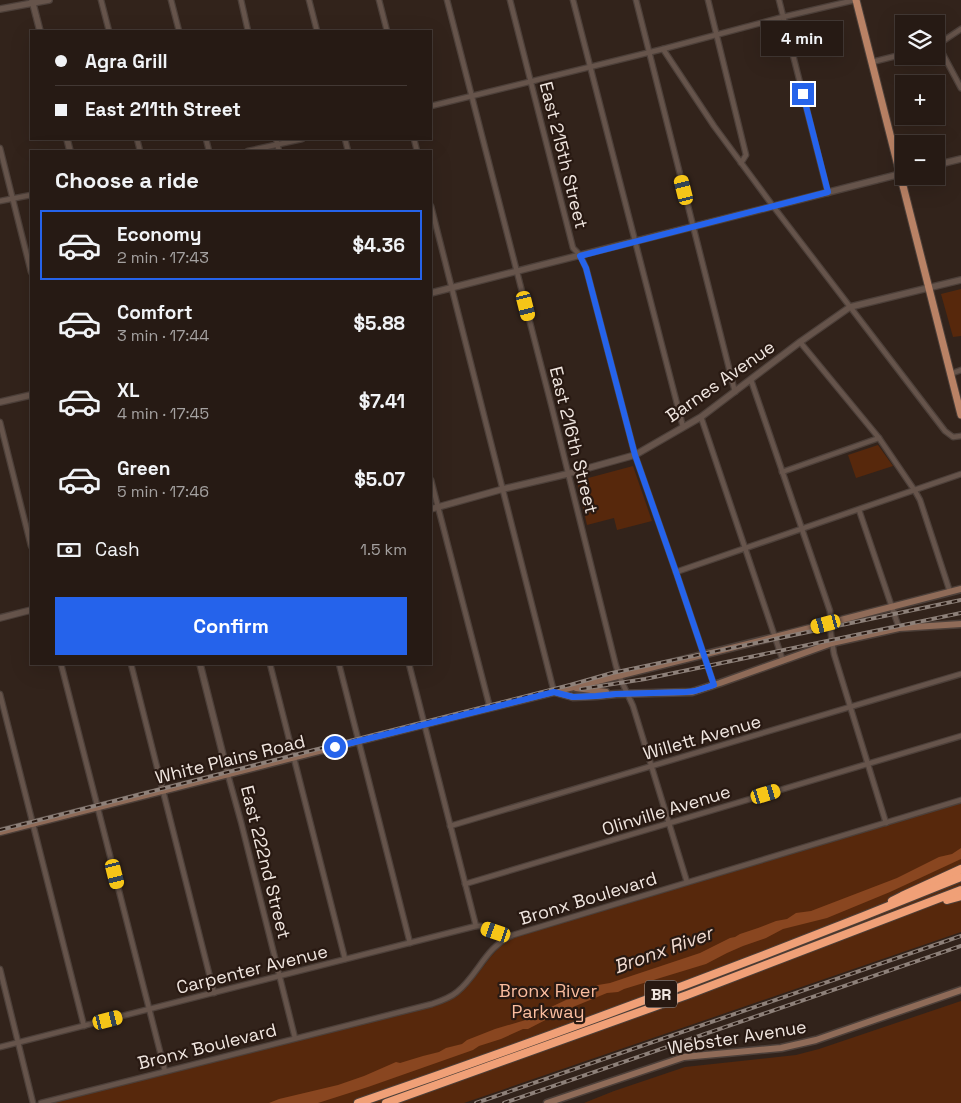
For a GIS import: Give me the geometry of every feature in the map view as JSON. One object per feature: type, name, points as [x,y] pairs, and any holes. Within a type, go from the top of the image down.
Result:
[{"type":"highway","points":[[879,910],[902,896],[961,869]]},
{"type":"highway","name":"BR","points":[[358,1103],[728,969],[961,878]]},
{"type":"highway","name":"BR","points":[[386,1103],[650,1008],[961,890]]},
{"type":"highway","points":[[906,911],[961,896]]},
{"type":"main road","points":[[856,0],[895,148]]},
{"type":"main road","points":[[905,185],[961,415]]},
{"type":"main road","name":"White Plains Road","points":[[0,832],[961,589]]},
{"type":"main road","name":"White Plains Road","points":[[554,692],[573,697],[695,691],[832,643],[899,628],[961,624]]},
{"type":"main road","name":"White Plains Road","points":[[572,687],[616,694]]},
{"type":"main road","name":"Webster Avenue","points":[[547,1103],[684,1057],[781,1048],[816,1040],[961,990]]},
{"type":"street","points":[[0,9],[32,1],[49,0]]},
{"type":"street","points":[[101,0],[109,30]]},
{"type":"street","points":[[171,0],[179,30]]},
{"type":"street","points":[[241,0],[248,30]]},
{"type":"street","points":[[309,0],[317,30]]},
{"type":"street","points":[[379,0],[387,30]]},
{"type":"street","name":"East 216th Street","points":[[447,0],[619,676],[634,706],[687,882]]},
{"type":"street","name":"East 215th Street","points":[[510,0],[573,248],[580,256],[586,268],[635,455],[714,685]]},
{"type":"street","points":[[573,0],[682,427]]},
{"type":"street","points":[[636,0],[735,392]]},
{"type":"street","points":[[708,0],[746,155],[741,162]]},
{"type":"street","points":[[779,0],[828,192]]},
{"type":"street","points":[[432,106],[856,0]]},
{"type":"street","points":[[32,1],[40,30]]},
{"type":"street","points":[[945,40],[961,29]]},
{"type":"street","points":[[663,48],[714,126],[945,431],[953,437],[961,436]]},
{"type":"street","points":[[872,62],[895,56]]},
{"type":"street","points":[[945,59],[961,88]]},
{"type":"street","points":[[276,140],[279,150]]},
{"type":"street","points":[[253,150],[298,140]]},
{"type":"street","points":[[0,148],[30,268]]},
{"type":"street","points":[[945,163],[961,159]]},
{"type":"street","points":[[432,293],[895,176]]},
{"type":"street","points":[[0,201],[30,194]]},
{"type":"street","points":[[432,210],[554,692]]},
{"type":"street","name":"Barnes Avenue","points":[[432,509],[635,455],[701,417],[800,342],[850,307],[961,280]]},
{"type":"street","points":[[800,342],[879,438],[915,490],[950,592]]},
{"type":"street","points":[[950,374],[961,370]]},
{"type":"street","points":[[751,380],[831,613],[834,654],[886,823]]},
{"type":"street","points":[[0,402],[30,394]]},
{"type":"street","points":[[701,417],[783,661]]},
{"type":"street","points":[[0,422],[30,542]]},
{"type":"street","points":[[782,472],[879,438]]},
{"type":"street","points":[[676,572],[961,474]]},
{"type":"street","points":[[432,484],[490,708]]},
{"type":"street","points":[[859,510],[899,628]]},
{"type":"street","points":[[0,618],[30,610]]},
{"type":"street","points":[[61,665],[164,1071]]},
{"type":"street","points":[[131,665],[214,993]]},
{"type":"street","name":"East 222nd Street","points":[[200,665],[242,822],[295,1038]]},
{"type":"street","points":[[270,665],[345,959]]},
{"type":"street","points":[[339,665],[410,943]]},
{"type":"street","points":[[409,665],[476,926],[509,936]]},
{"type":"street","name":"Willett Avenue","points":[[450,826],[961,674]]},
{"type":"street","points":[[0,694],[84,1026]]},
{"type":"street","name":"Olinville Avenue","points":[[465,884],[961,736]]},
{"type":"street","name":"Bronx Boulevard","points":[[41,1103],[432,1004],[450,996],[464,985],[491,950],[509,936],[961,800]]},
{"type":"street","name":"Carpenter Avenue","points":[[0,1047],[476,926]]},
{"type":"street","points":[[0,969],[33,1103]]},
{"type":"green space","points":[[961,289],[961,336],[953,337],[941,294]]},
{"type":"green space","points":[[878,445],[893,466],[856,478],[848,455]]},
{"type":"green space","points":[[633,466],[652,521],[617,530],[614,518],[587,525],[577,481]]},
{"type":"green space","name":"Bronx River Parkway","points":[[961,803],[961,932],[464,1103],[51,1103],[431,1007],[457,995],[476,977],[490,957],[501,946],[516,937]]},
{"type":"green space","points":[[961,1001],[961,1103],[584,1103],[685,1067],[796,1055],[819,1049]]},
{"type":"shaded area","points":[[961,848],[961,859],[890,892],[827,918],[783,929],[706,964],[618,992],[607,993],[557,1014],[528,1029],[523,1029],[473,1050],[318,1103],[269,1103],[338,1085],[396,1062],[400,1063],[462,1044],[467,1040],[495,1029],[546,1012],[551,1007],[598,985],[610,983],[700,953],[740,934],[787,919],[796,913],[811,911],[897,878],[939,857],[952,854]]},
{"type":"railway","points":[[0,830],[612,673],[961,600]]},
{"type":"railway","points":[[581,689],[645,679],[961,613]]},
{"type":"railway","points":[[476,1103],[961,936]]},
{"type":"railway","points":[[504,1103],[961,946]]},
{"type":"route","points":[[335,747],[554,692],[573,697],[596,696],[686,692],[714,685],[635,455],[586,268],[580,256],[828,192],[803,94]]},
{"type":"water label","name":"Bronx River","points":[[663,950]]}]
